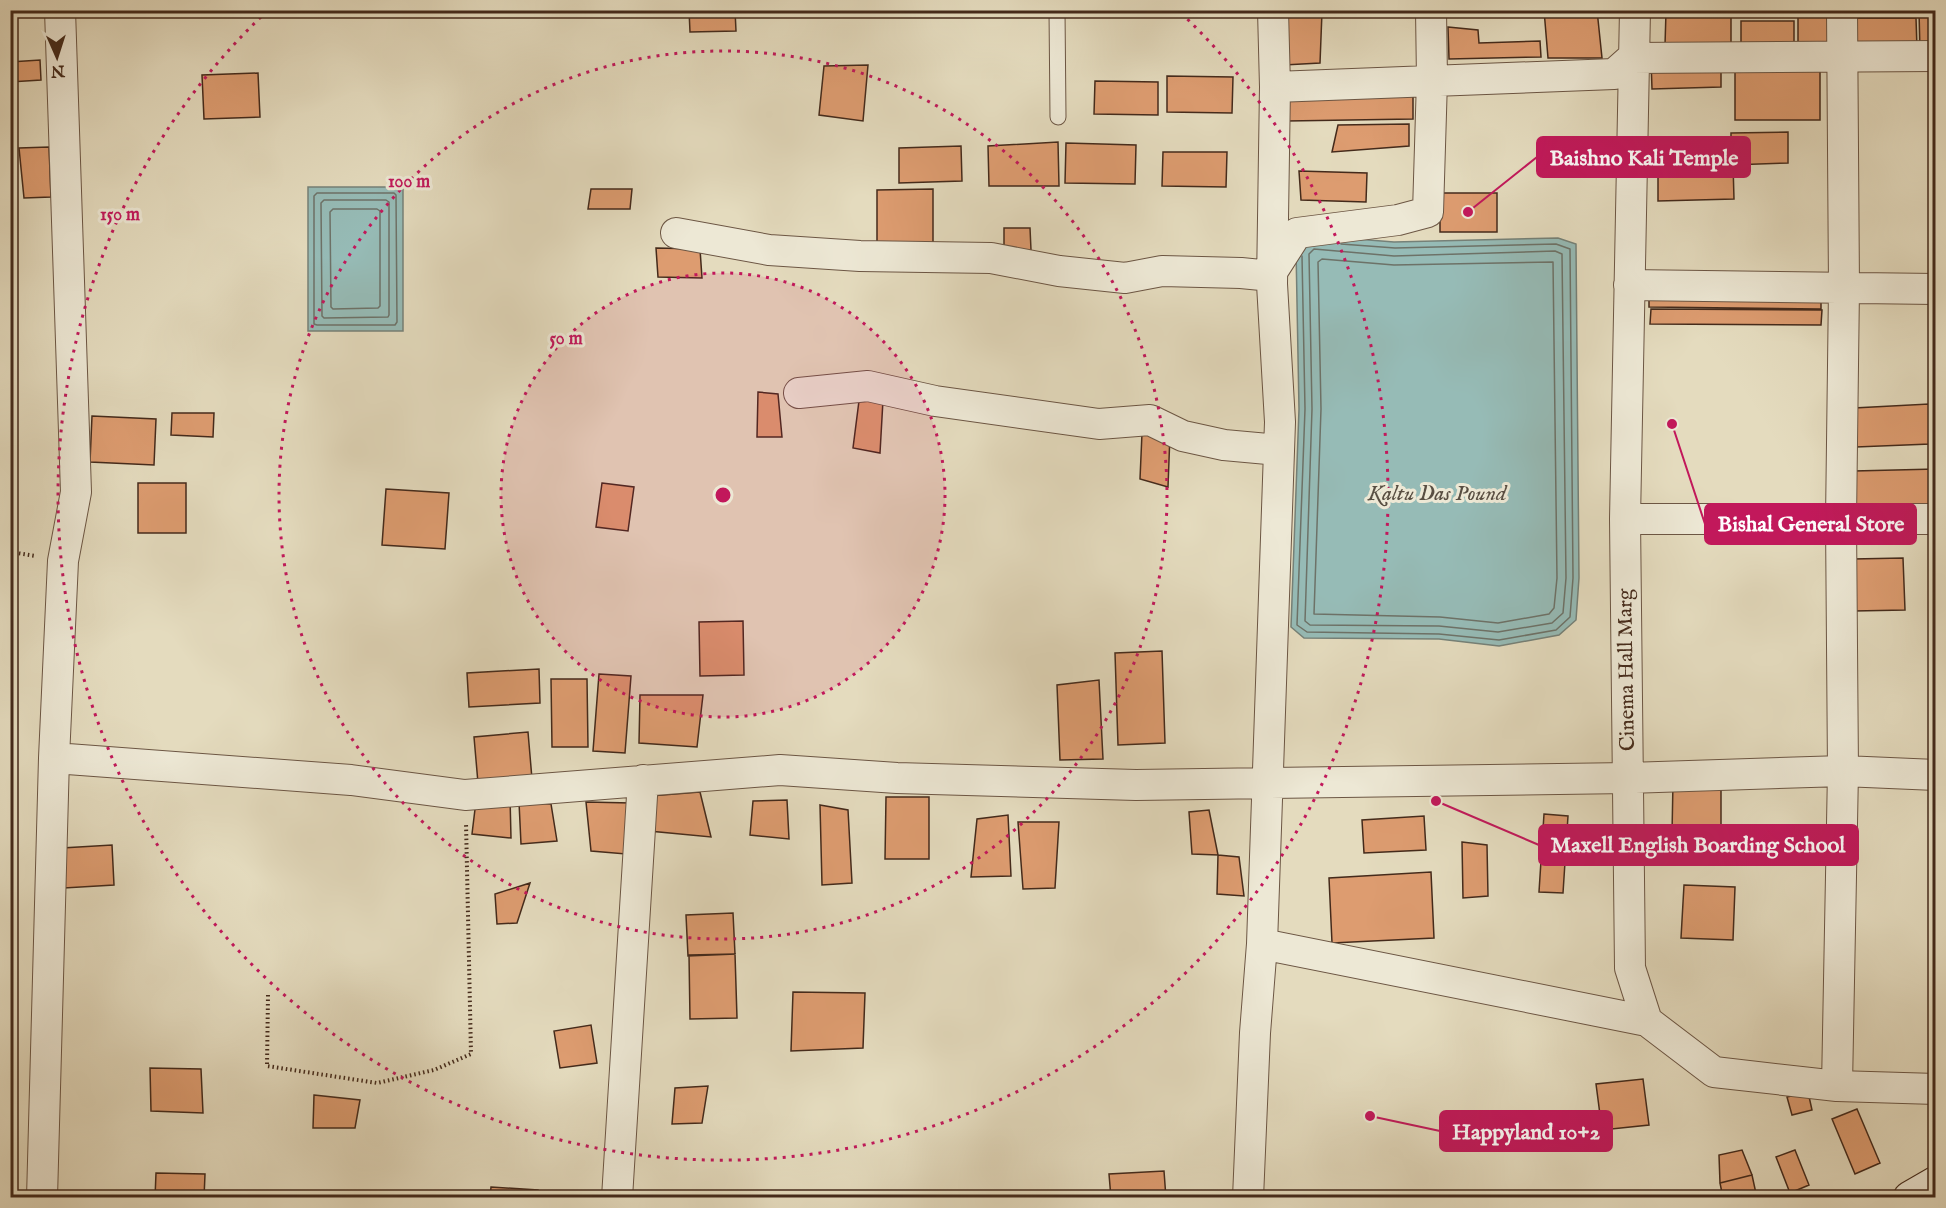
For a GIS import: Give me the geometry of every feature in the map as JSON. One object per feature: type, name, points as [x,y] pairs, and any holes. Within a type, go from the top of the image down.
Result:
[{"type":"main road","points":[[1910,1197],[1935,1183]]},
{"type":"street","points":[[42,1197],[54,758],[63,561],[76,492],[60,10]]},
{"type":"street","points":[[1248,1197],[1255,1033],[1262,944],[1280,422],[1272,274],[1275,87],[1273,10]]},
{"type":"street","points":[[1272,274],[1297,232],[1398,220],[1428,212],[1432,80],[1431,10]]},
{"type":"street","name":"Cinema Hall Marg","points":[[1635,10],[1632,58],[1625,519],[1630,968],[1647,1021]]},
{"type":"street","points":[[1837,1086],[1843,771],[1842,10]]},
{"type":"street","points":[[1275,87],[1614,74],[1632,58],[1935,56]]},
{"type":"street","points":[[675,233],[769,250],[860,256],[991,258],[1059,271],[1125,278],[1162,271],[1272,274]]},
{"type":"street","points":[[1629,285],[1935,289]]},
{"type":"street","points":[[798,393],[868,386],[935,401],[1099,424],[1150,420],[1183,436],[1224,445],[1279,450]]},
{"type":"street","points":[[1625,519],[1935,519]]},
{"type":"street","points":[[54,758],[351,780],[465,795],[780,770],[897,778],[1124,784],[1628,778],[1843,771],[1935,775]]},
{"type":"street","points":[[616,1197],[643,780]]},
{"type":"street","points":[[1262,944],[1647,1021],[1714,1072],[1837,1086],[1935,1089]]},
{"type":"lane","points":[[1057,10],[1058,117]]},
{"type":"path","points":[[267,995],[267,1066],[378,1083],[434,1070],[471,1054],[465,795]]},
{"type":"water","points":[[308,187],[403,187],[403,331],[308,331]]},
{"type":"water","name":"Kaltu Das Pound","points":[[1306,235],[1394,242],[1558,238],[1576,244],[1579,578],[1576,620],[1559,635],[1499,646],[1439,639],[1304,638],[1291,627],[1299,409],[1296,249]]},
{"type":"building","points":[[689,10],[735,10],[736,31],[690,32]]},
{"type":"building","points":[[1544,10],[1597,10],[1602,58],[1548,58]]},
{"type":"building","points":[[1798,10],[1829,10],[1828,46],[1798,46]]},
{"type":"building","points":[[1919,10],[1936,10],[1936,51],[1920,52]]},
{"type":"building","points":[[1322,12],[1320,63],[1284,65],[1281,13]]},
{"type":"building","points":[[1666,12],[1731,12],[1731,45],[1665,45]]},
{"type":"building","points":[[1854,18],[1916,18],[1917,49],[1855,49]]},
{"type":"building","points":[[1741,21],[1794,21],[1794,47],[1741,47]]},
{"type":"building","points":[[1448,27],[1478,30],[1479,43],[1540,41],[1541,57],[1449,59]]},
{"type":"building","points":[[1721,59],[1721,87],[1652,89],[1651,60]]},
{"type":"building","points":[[40,60],[41,80],[10,82],[10,62]]},
{"type":"building","points":[[1735,61],[1820,62],[1820,120],[1735,120]]},
{"type":"building","points":[[868,65],[863,121],[819,115],[824,66]]},
{"type":"building","points":[[258,73],[260,117],[204,119],[202,75]]},
{"type":"building","points":[[1167,76],[1233,77],[1232,113],[1167,112]]},
{"type":"building","points":[[1095,81],[1158,82],[1158,115],[1094,114]]},
{"type":"building","points":[[1413,89],[1413,119],[1287,121],[1287,90]]},
{"type":"building","points":[[1409,124],[1409,146],[1332,152],[1338,125]]},
{"type":"building","points":[[1788,132],[1788,163],[1731,165],[1731,133]]},
{"type":"building","points":[[1058,142],[1059,186],[989,186],[988,146]]},
{"type":"building","points":[[1066,143],[1136,145],[1135,184],[1065,183]]},
{"type":"building","points":[[961,146],[962,181],[899,183],[899,148]]},
{"type":"building","points":[[49,147],[51,197],[24,198],[19,148]]},
{"type":"building","points":[[1163,152],[1227,152],[1226,187],[1162,186]]},
{"type":"building","points":[[1733,164],[1734,199],[1658,201],[1658,166]]},
{"type":"building","points":[[1299,171],[1367,173],[1366,202],[1301,200]]},
{"type":"building","points":[[591,189],[632,189],[630,209],[588,209]]},
{"type":"building","points":[[933,189],[933,248],[877,248],[877,190]]},
{"type":"building","points":[[1440,193],[1497,193],[1497,232],[1440,232]]},
{"type":"building","points":[[1004,228],[1030,228],[1031,250],[1004,251]]},
{"type":"building","points":[[656,248],[700,249],[702,278],[658,277]]},
{"type":"building","points":[[1649,286],[1821,289],[1821,309],[1649,307]]},
{"type":"building","points":[[1651,309],[1822,310],[1821,325],[1650,324]]},
{"type":"building","points":[[758,392],[778,394],[782,437],[757,437]]},
{"type":"building","points":[[860,393],[883,400],[880,453],[853,448]]},
{"type":"building","points":[[1929,404],[1930,444],[1856,447],[1854,408]]},
{"type":"building","points":[[10,409],[16,409],[16,464],[10,464]]},
{"type":"building","points":[[172,413],[214,413],[213,437],[171,435]]},
{"type":"building","points":[[92,416],[156,419],[154,465],[90,462]]},
{"type":"building","points":[[1142,433],[1170,434],[1168,487],[1140,479]]},
{"type":"building","points":[[1936,469],[1936,513],[1855,515],[1854,471]]},
{"type":"building","points":[[138,483],[186,483],[186,533],[138,533]]},
{"type":"building","points":[[602,483],[634,487],[628,531],[596,527]]},
{"type":"building","points":[[386,489],[449,493],[445,549],[382,545]]},
{"type":"building","points":[[1903,558],[1905,610],[1854,611],[1853,559]]},
{"type":"building","points":[[743,621],[744,675],[700,676],[699,622]]},
{"type":"building","points":[[1162,651],[1165,743],[1118,745],[1115,653]]},
{"type":"building","points":[[539,669],[540,703],[469,707],[467,673]]},
{"type":"building","points":[[599,674],[631,676],[625,753],[593,751]]},
{"type":"building","points":[[551,679],[587,679],[588,747],[552,747]]},
{"type":"building","points":[[1099,680],[1103,759],[1060,760],[1057,685]]},
{"type":"building","points":[[640,695],[703,695],[697,747],[639,743]]},
{"type":"building","points":[[528,732],[532,779],[478,783],[474,737]]},
{"type":"building","points":[[1673,782],[1721,783],[1721,835],[1672,834]]},
{"type":"building","points":[[700,792],[711,837],[649,831],[650,796]]},
{"type":"building","points":[[510,797],[511,838],[472,834],[476,801]]},
{"type":"building","points":[[886,797],[929,797],[929,859],[885,859]]},
{"type":"building","points":[[787,800],[789,839],[750,835],[753,801]]},
{"type":"building","points":[[519,802],[551,804],[557,841],[521,844]]},
{"type":"building","points":[[586,802],[631,803],[626,854],[591,851]]},
{"type":"building","points":[[820,805],[848,810],[852,883],[822,885]]},
{"type":"building","points":[[1209,810],[1218,855],[1192,854],[1189,812]]},
{"type":"building","points":[[1544,814],[1568,816],[1563,893],[1539,892]]},
{"type":"building","points":[[1008,815],[1011,876],[971,877],[977,819]]},
{"type":"building","points":[[1424,816],[1426,850],[1364,853],[1362,820]]},
{"type":"building","points":[[1018,822],[1059,822],[1055,888],[1023,889]]},
{"type":"building","points":[[1462,842],[1487,845],[1488,896],[1463,898]]},
{"type":"building","points":[[112,845],[114,885],[64,888],[62,848]]},
{"type":"building","points":[[1218,855],[1239,857],[1244,896],[1217,894]]},
{"type":"building","points":[[1431,872],[1434,938],[1332,943],[1329,878]]},
{"type":"building","points":[[530,883],[517,923],[497,924],[495,894]]},
{"type":"building","points":[[1684,885],[1735,887],[1733,940],[1681,938]]},
{"type":"building","points":[[733,913],[735,954],[688,956],[686,915]]},
{"type":"building","points":[[735,954],[737,1018],[690,1019],[689,955]]},
{"type":"building","points":[[793,992],[865,993],[863,1048],[791,1051]]},
{"type":"building","points":[[591,1025],[597,1063],[560,1068],[554,1031]]},
{"type":"building","points":[[150,1068],[201,1069],[203,1113],[151,1111]]},
{"type":"building","points":[[1643,1079],[1649,1125],[1602,1130],[1596,1084]]},
{"type":"building","points":[[708,1086],[702,1123],[672,1124],[675,1088]]},
{"type":"building","points":[[1808,1092],[1812,1110],[1792,1115],[1787,1097]]},
{"type":"building","points":[[314,1095],[360,1100],[355,1128],[313,1128]]},
{"type":"building","points":[[1857,1109],[1880,1163],[1855,1174],[1832,1119]]},
{"type":"building","points":[[1742,1150],[1752,1175],[1720,1183],[1719,1155]]},
{"type":"building","points":[[1795,1150],[1809,1185],[1790,1193],[1776,1157]]},
{"type":"building","points":[[1164,1171],[1166,1198],[1111,1198],[1109,1174]]},
{"type":"building","points":[[156,1173],[205,1174],[204,1198],[155,1198]]},
{"type":"building","points":[[1752,1175],[1757,1198],[1723,1198],[1720,1183]]},
{"type":"building","points":[[491,1187],[538,1190],[538,1198],[490,1198]]},
{"type":"place","name":"Baishno Kali Temple","points":[[1468,212]]},
{"type":"place","name":"Bishal General Store","points":[[1672,424]]},
{"type":"place","name":"Maxell English Boarding School","points":[[1436,801]]},
{"type":"place","name":"Happyland 10+2","points":[[1370,1116]]}]
